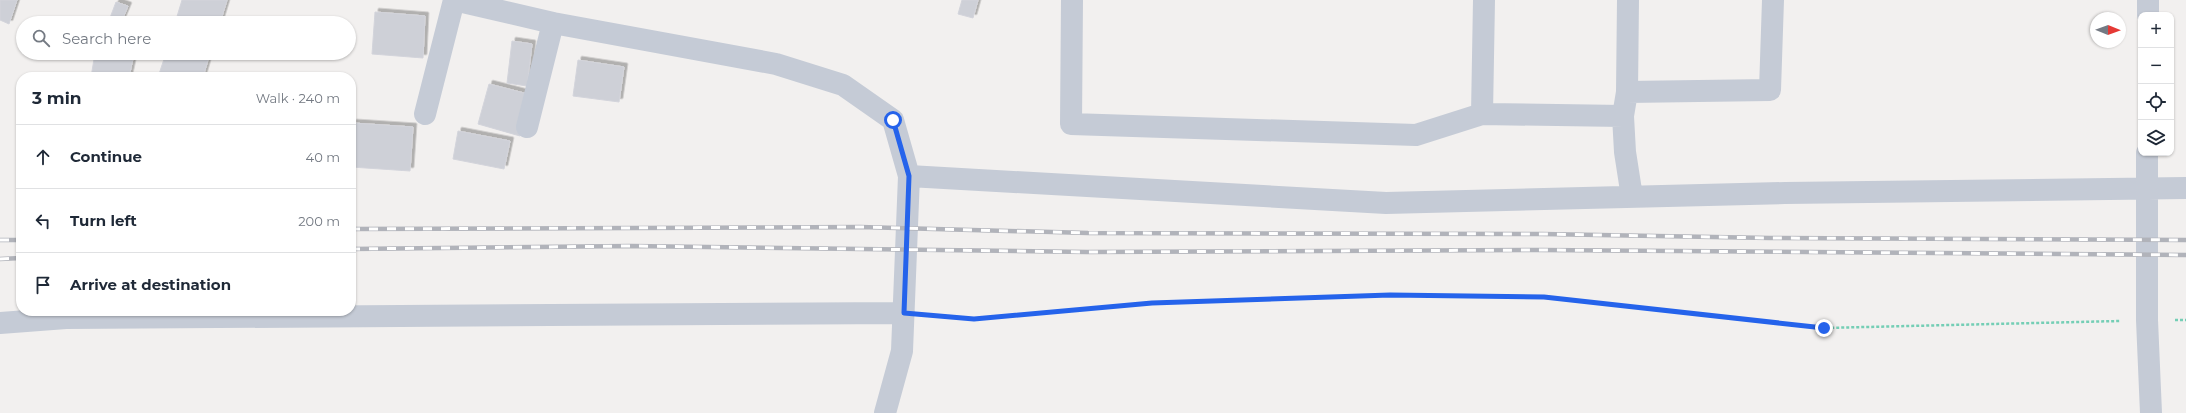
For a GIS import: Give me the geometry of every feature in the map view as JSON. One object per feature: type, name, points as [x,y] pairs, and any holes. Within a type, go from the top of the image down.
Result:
[{"type":"street","points":[[425,114],[454,0],[554,23],[776,64],[843,85],[893,120],[909,176],[902,351],[885,413]]},
{"type":"street","points":[[1072,0],[1071,124],[1416,135],[1482,114],[1623,116]]},
{"type":"street","points":[[1482,114],[1484,0]]},
{"type":"street","points":[[1628,0],[1627,92],[1623,116],[1625,152],[1632,197]]},
{"type":"street","points":[[1627,92],[1770,90],[1773,0]]},
{"type":"street","points":[[2148,0],[2148,12]]},
{"type":"street","points":[[528,127],[554,23]]},
{"type":"street","points":[[2147,156],[2147,320],[2151,413]]},
{"type":"street","points":[[909,176],[1386,203],[2147,187],[2186,188]]},
{"type":"street","points":[[0,323],[74,318],[904,313]]},
{"type":"path","points":[[904,313],[974,319],[1152,303],[1390,295],[1544,297],[1824,328],[2186,320]]},
{"type":"building","points":[[0,0],[17,0],[9,24],[0,20]]},
{"type":"building","points":[[182,0],[227,0],[222,16],[177,16]]},
{"type":"building","points":[[962,0],[978,0],[973,18],[958,14]]},
{"type":"building","points":[[116,2],[128,6],[124,16],[111,16]]},
{"type":"building","points":[[375,12],[425,16],[423,58],[372,54]]},
{"type":"building","points":[[512,41],[532,44],[527,86],[507,83]]},
{"type":"building","points":[[94,60],[133,60],[130,72],[92,72]]},
{"type":"building","points":[[164,60],[208,60],[204,72],[160,72]]},
{"type":"building","points":[[578,60],[624,67],[619,102],[573,96]]},
{"type":"building","points":[[489,84],[532,95],[520,136],[478,124]]},
{"type":"building","points":[[356,123],[413,127],[410,171],[356,167]]},
{"type":"building","points":[[458,131],[510,141],[504,169],[453,159]]},
{"type":"railway","points":[[356,229],[860,227],[1088,233],[1542,234],[1770,238],[2186,240]]},
{"type":"railway","points":[[0,240],[16,240]]},
{"type":"railway","points":[[356,249],[631,246],[1087,252],[1541,250],[2186,255]]},
{"type":"railway","points":[[0,259],[16,258]]},
{"type":"route","points":[[893,120],[909,176],[904,313],[974,319],[1152,303],[1390,295],[1544,297],[1824,328]]}]
